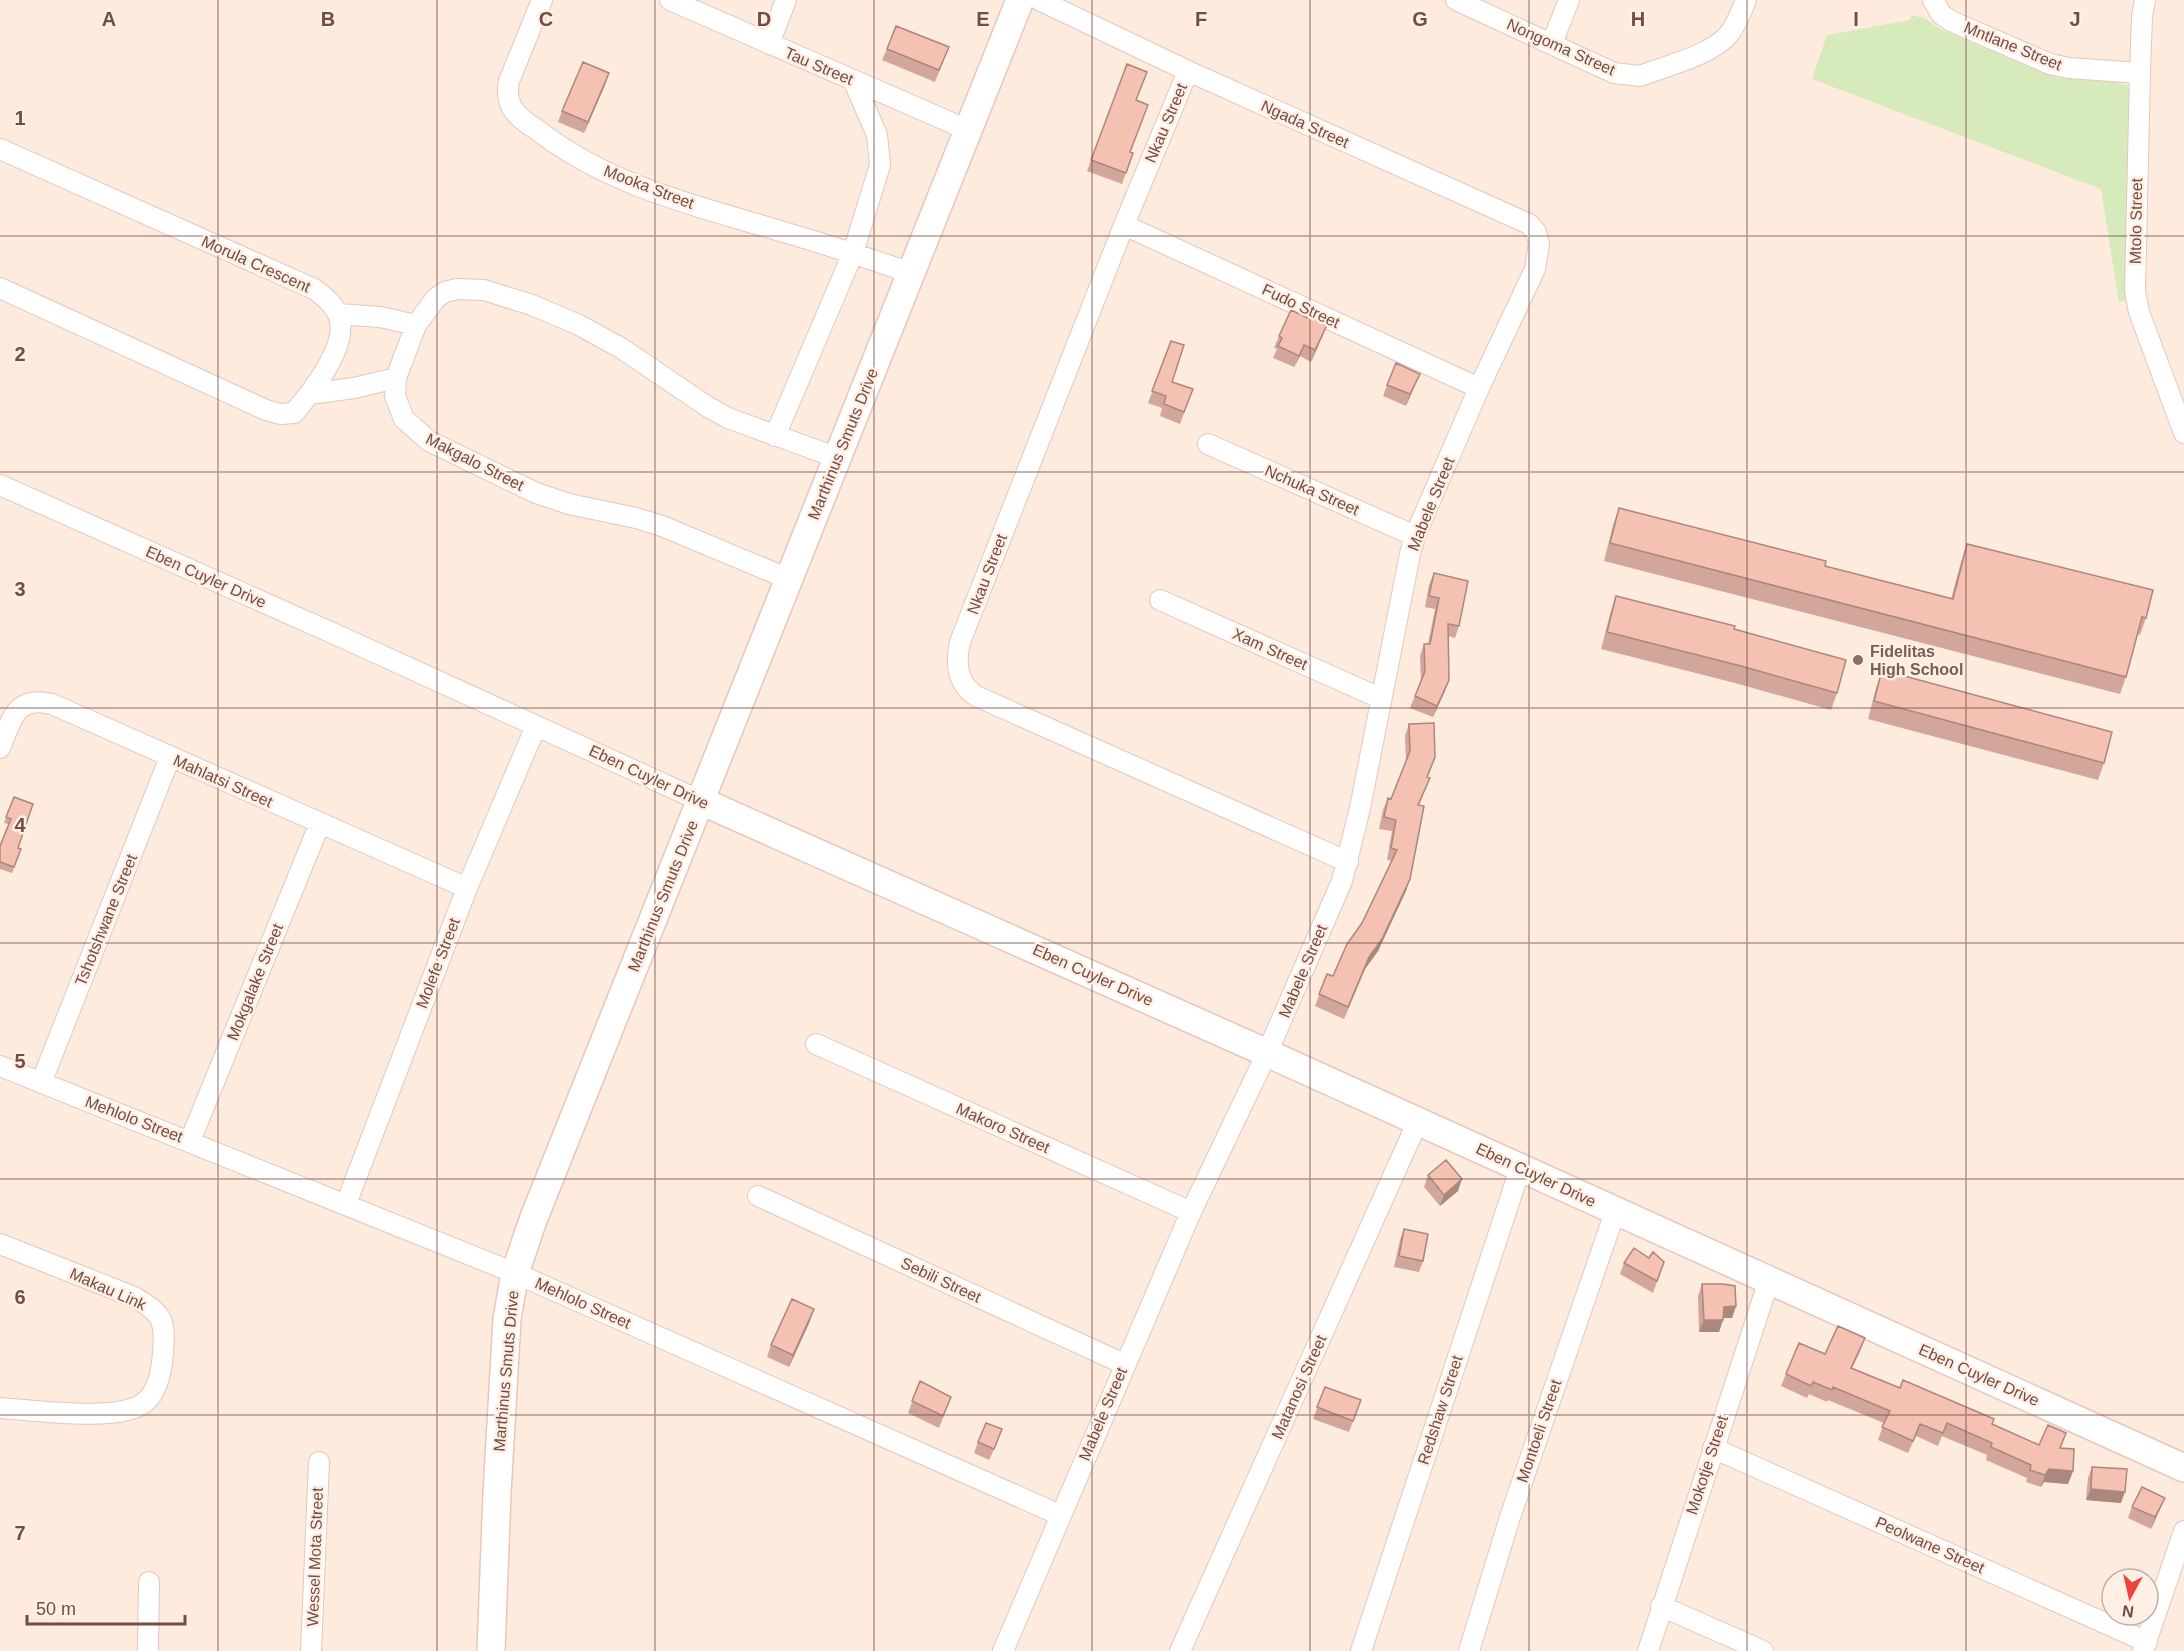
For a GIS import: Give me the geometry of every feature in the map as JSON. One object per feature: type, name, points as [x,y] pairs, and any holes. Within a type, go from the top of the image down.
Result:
[{"type":"street","name":"Mooka Street","points":[[542,0],[509,81],[508,92],[510,104],[517,115],[555,144],[601,170],[657,194],[853,253],[911,273]]},
{"type":"street","name":"Tau Street","points":[[670,0],[969,130]]},
{"type":"street","points":[[769,44],[786,0]]},
{"type":"street","name":"Marthinus Smuts Drive","points":[[491,1651],[496,1493],[507,1319],[515,1273],[533,1220],[1020,0]]},
{"type":"street","name":"Ngada Street","points":[[1039,0],[1188,71],[1529,224],[1536,232],[1539,244],[1535,268]]},
{"type":"street","name":"Nongoma Street","points":[[1455,0],[1614,73],[1640,76],[1719,44],[1738,20],[1746,0]]},
{"type":"street","points":[[1552,43],[1569,0]]},
{"type":"street","name":"Mntlane Street","points":[[1933,0],[1935,7],[1951,21],[2050,63],[2069,68],[2140,73]]},
{"type":"street","name":"Mtolo Street","points":[[2145,0],[2142,16],[2140,73],[2135,291],[2139,312],[2184,433]]},
{"type":"street","name":"Nkau Street","points":[[1188,71],[1124,225],[960,642],[957,662],[959,677],[965,687],[976,696],[1348,862]]},
{"type":"street","points":[[775,436],[853,253],[880,165],[878,135],[852,80]]},
{"type":"street","name":"Morula Crescent","points":[[0,149],[314,289],[325,297],[338,314]]},
{"type":"street","name":"Fudo Street","points":[[1124,225],[1479,388]]},
{"type":"street","name":"Mabele Street","points":[[1003,1651],[1191,1212],[1267,1053],[1342,881],[1348,862],[1415,536],[1479,388],[1535,268]]},
{"type":"street","points":[[0,288],[266,410],[280,414],[294,414],[310,394],[336,350],[341,322],[338,314],[380,317],[416,325]]},
{"type":"street","name":"Makgalo Street","points":[[789,579],[662,526],[569,504],[536,493],[429,441],[411,427],[399,411],[394,396],[396,378],[416,325],[436,298],[445,292],[470,288],[532,305],[579,325],[621,348],[728,418],[837,458]]},
{"type":"street","points":[[310,394],[354,388],[396,378]]},
{"type":"street","name":"Nchuka Street","points":[[1208,444],[1415,536]]},
{"type":"street","name":"Eben Cuyler Drive","points":[[0,485],[1267,1053],[1417,1123],[2184,1468]]},
{"type":"street","name":"Xam Street","points":[[1160,600],[1380,698]]},
{"type":"street","name":"Mahlatsi Street","points":[[0,748],[18,709],[25,704],[41,702],[61,708],[467,888]]},
{"type":"street","name":"Molefe Street","points":[[346,1204],[467,888],[536,726]]},
{"type":"street","name":"Tshotshwane Street","points":[[41,1083],[170,757]]},
{"type":"street","name":"Mokgalake Street","points":[[190,1142],[320,824]]},
{"type":"street","name":"Makoro Street","points":[[816,1044],[1191,1212]]},
{"type":"street","name":"Mehlolo Street","points":[[0,1066],[515,1273],[1060,1515]]},
{"type":"street","name":"Matanosi Street","points":[[1180,1651],[1417,1123]]},
{"type":"street","name":"Redshaw Street","points":[[1361,1651],[1520,1169]]},
{"type":"street","name":"Sebili Street","points":[[758,1196],[1124,1365]]},
{"type":"street","name":"Montoeli Street","points":[[1469,1651],[1510,1517],[1615,1212]]},
{"type":"street","name":"Makau Link","points":[[0,1244],[134,1297],[152,1307],[162,1320],[163,1351],[159,1377],[153,1394],[132,1410],[110,1413],[70,1413],[0,1408]]},
{"type":"street","name":"Mokotje Street","points":[[1648,1651],[1769,1280]]},
{"type":"street","name":"Peolwane Street","points":[[1713,1448],[2145,1646]]},
{"type":"street","name":"Wessel Mota Street","points":[[311,1651],[318,1462]]},
{"type":"street","points":[[2145,1646],[2184,1531]]},
{"type":"street","points":[[148,1651],[149,1582]]},
{"type":"street","points":[[1661,1606],[1763,1651]]},
{"type":"green space","points":[[1912,15],[1926,19],[1940,29],[2058,78],[2112,81],[2127,85],[2130,91],[2129,299],[2119,302],[2101,189],[1812,79],[1827,35],[1910,20]]},
{"type":"building","points":[[896,26],[949,47],[939,70],[887,49]]},
{"type":"building","points":[[583,62],[609,73],[588,122],[562,111]]},
{"type":"building","points":[[1127,64],[1147,72],[1136,100],[1148,105],[1130,152],[1133,153],[1126,173],[1091,160]]},
{"type":"building","points":[[1291,310],[1308,318],[1309,315],[1328,323],[1315,350],[1304,345],[1299,356],[1278,346],[1282,338],[1279,336]]},
{"type":"building","points":[[1171,341],[1184,345],[1172,382],[1193,389],[1184,412],[1164,404],[1166,396],[1152,391]]},
{"type":"building","points":[[1396,363],[1420,374],[1410,394],[1387,385]]},
{"type":"building","points":[[1619,508],[1826,561],[1825,566],[1953,599],[1967,544],[2153,590],[2146,618],[2142,617],[2126,677],[1610,543]]},
{"type":"building","points":[[1434,573],[1468,581],[1459,626],[1448,624],[1449,680],[1437,706],[1415,696],[1425,671],[1424,644],[1430,644],[1439,598],[1429,596]]},
{"type":"building","points":[[1616,596],[1735,626],[1734,629],[1846,660],[1837,693],[1607,632]]},
{"type":"building","points":[[1882,670],[2112,732],[2104,763],[1874,701]]},
{"type":"building","points":[[1434,723],[1435,757],[1427,777],[1430,778],[1418,805],[1424,806],[1410,879],[1382,939],[1369,957],[1348,1007],[1319,994],[1327,974],[1333,976],[1347,944],[1362,923],[1397,850],[1391,848],[1396,820],[1384,817],[1388,798],[1391,799],[1410,751],[1409,724]]},
{"type":"building","points":[[14,797],[33,804],[14,867],[0,862],[0,846],[11,819],[6,817]]},
{"type":"building","points":[[1446,1160],[1462,1179],[1444,1195],[1428,1175]]},
{"type":"building","points":[[1404,1229],[1428,1234],[1423,1261],[1399,1256]]},
{"type":"building","points":[[1634,1248],[1649,1258],[1653,1252],[1664,1262],[1657,1281],[1624,1263]]},
{"type":"building","points":[[1702,1284],[1735,1286],[1736,1306],[1724,1307],[1723,1320],[1704,1320]]},
{"type":"building","points":[[792,1299],[814,1309],[793,1355],[771,1345]]},
{"type":"building","points":[[1838,1326],[1865,1338],[1851,1368],[1900,1388],[1903,1380],[1994,1419],[1992,1424],[2039,1445],[2048,1425],[2066,1433],[2060,1448],[2074,1449],[2073,1471],[2049,1469],[2045,1475],[2030,1470],[2031,1465],[1991,1447],[1992,1443],[1947,1423],[1943,1433],[1920,1424],[1913,1441],[1882,1427],[1890,1411],[1833,1387],[1832,1390],[1813,1382],[1811,1386],[1786,1374],[1799,1343],[1825,1354]]},
{"type":"building","points":[[920,1381],[951,1397],[943,1416],[912,1401]]},
{"type":"building","points":[[1325,1387],[1361,1400],[1353,1421],[1317,1407]]},
{"type":"building","points":[[986,1423],[1002,1429],[994,1449],[978,1442]]},
{"type":"building","points":[[2092,1467],[2127,1469],[2125,1492],[2091,1489]]},
{"type":"building","points":[[2142,1487],[2165,1498],[2155,1517],[2132,1507]]},
{"type":"place","name":"Fidelitas High School","points":[[1858,660]]}]
